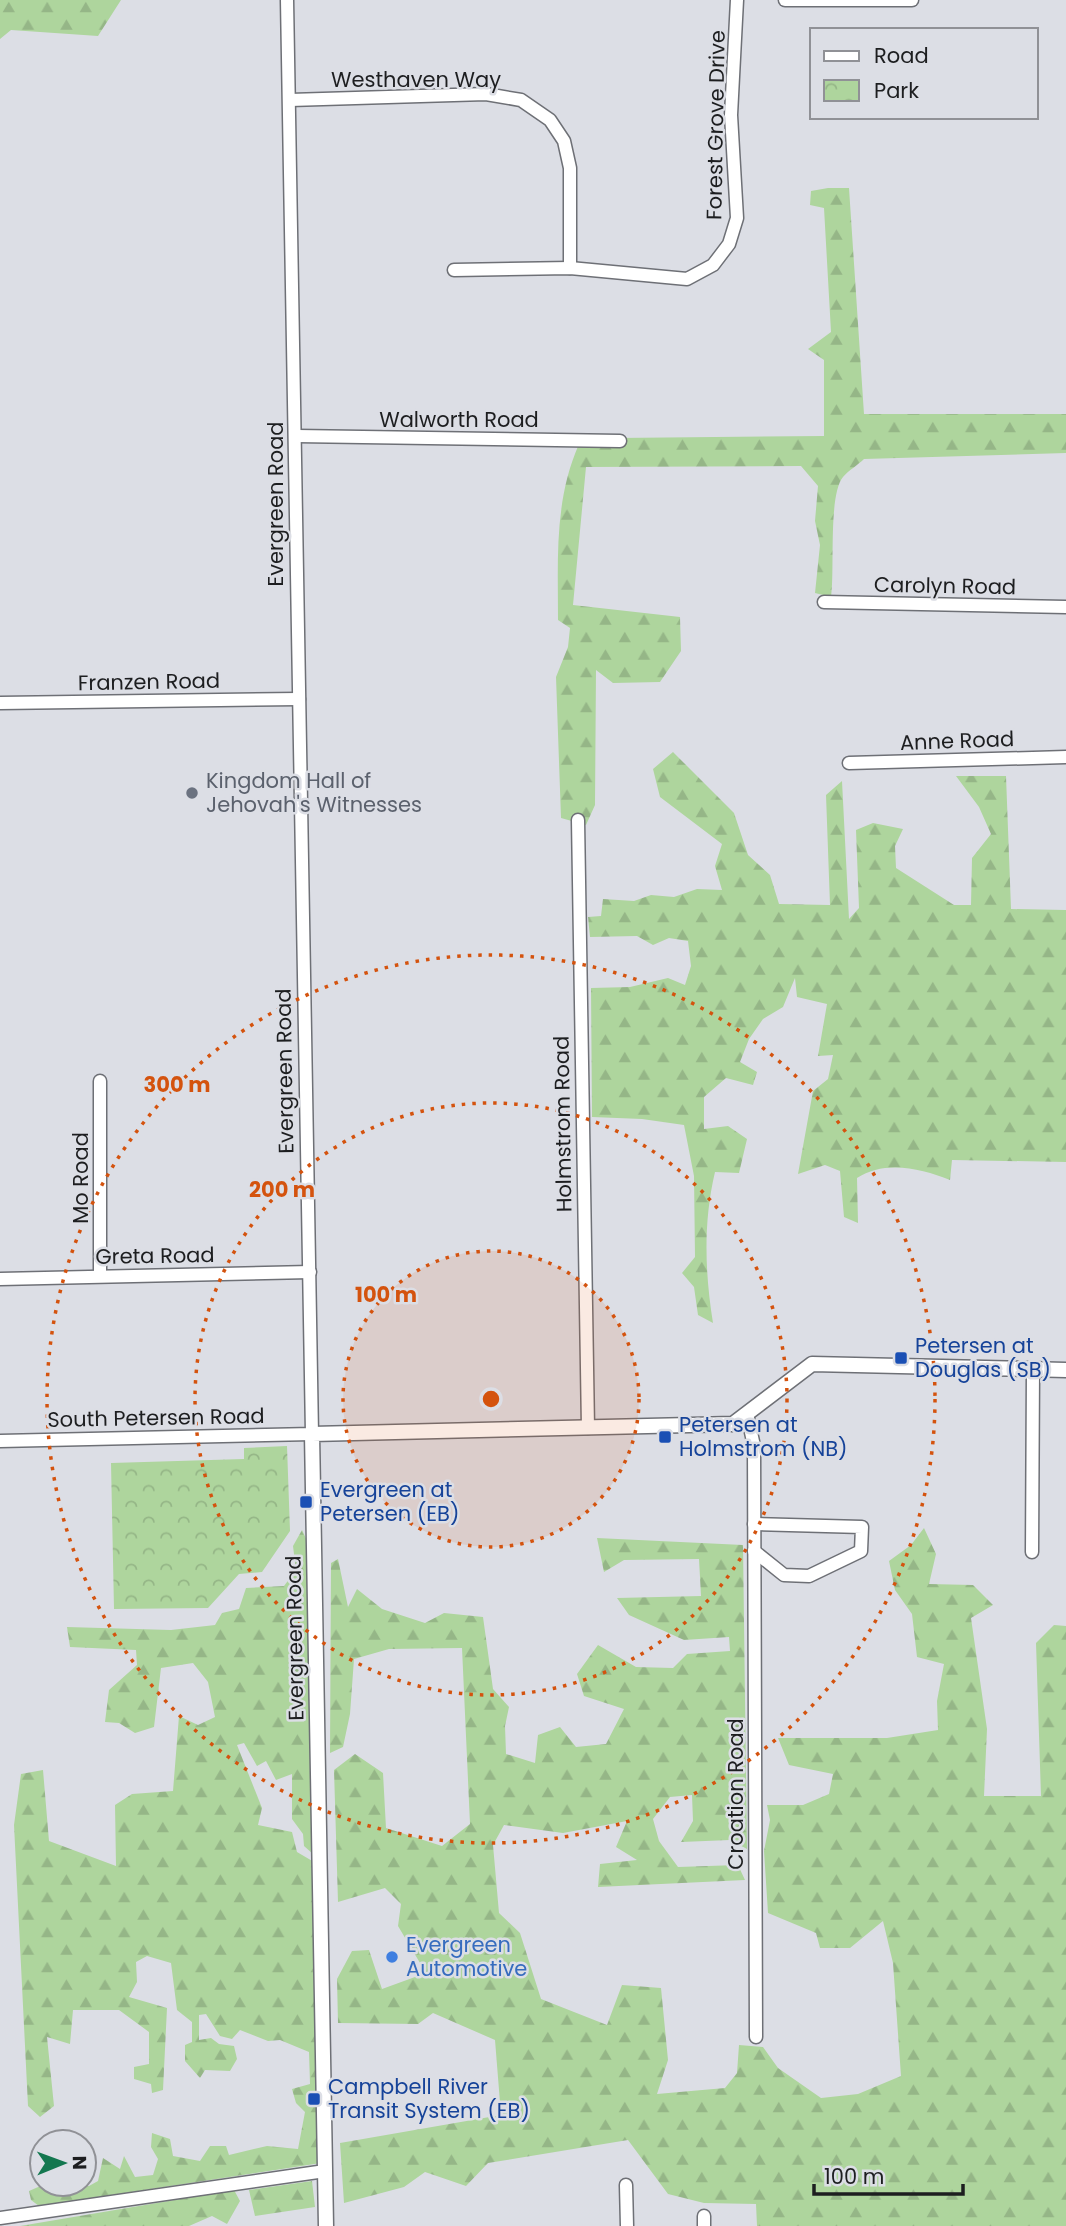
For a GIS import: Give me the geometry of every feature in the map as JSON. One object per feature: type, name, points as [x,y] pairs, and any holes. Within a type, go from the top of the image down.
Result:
[{"type":"street","name":"Evergreen Road","points":[[288,0],[326,2226]]},
{"type":"street","name":"Forest Grove Drive","points":[[454,270],[570,268],[687,279],[712,265],[729,244],[737,218],[732,115],[737,0]]},
{"type":"street","points":[[785,0],[912,0]]},
{"type":"street","name":"Westhaven Way","points":[[290,100],[486,94],[521,100],[550,120],[564,141],[570,168],[570,268]]},
{"type":"street","name":"Walworth Road","points":[[297,436],[620,441]]},
{"type":"street","name":"Carolyn Road","points":[[824,602],[1066,607]]},
{"type":"street","name":"Franzen Road","points":[[0,703],[299,699]]},
{"type":"street","name":"Anne Road","points":[[849,763],[1066,757]]},
{"type":"street","name":"Holmstrom Road","points":[[578,820],[587,1428]]},
{"type":"street","name":"Mo Road","points":[[100,1081],[100,1276]]},
{"type":"street","name":"Greta Road","points":[[0,1279],[310,1272]]},
{"type":"street","points":[[312,1434],[733,1424],[812,1364],[1066,1370]]},
{"type":"street","points":[[1032,1552],[1033,1369]]},
{"type":"street","name":"Croation Road","points":[[747,1414],[754,1446],[756,2037]]},
{"type":"street","name":"South Petersen Road","points":[[0,1441],[312,1434]]},
{"type":"street","points":[[754,1524],[862,1528],[861,1551],[809,1576],[784,1575],[754,1551]]},
{"type":"street","points":[[0,2218],[325,2171]]},
{"type":"street","points":[[626,2185],[627,2226]]},
{"type":"green space","points":[[0,0],[121,0],[98,36],[11,30],[0,39]]},
{"type":"green space","points":[[849,188],[864,414],[1066,414],[1066,453],[864,459],[845,474],[838,486],[835,500],[831,597],[815,593],[820,545],[815,521],[818,486],[801,466],[586,467],[573,605],[680,617],[681,651],[660,682],[613,683],[596,670],[595,805],[586,825],[561,818],[556,677],[568,647],[570,628],[558,620],[559,530],[565,487],[579,444],[616,438],[824,436],[824,360],[808,349],[831,332],[824,208],[810,205],[811,191]]},
{"type":"green space","points":[[673,752],[734,813],[748,855],[770,875],[779,904],[830,905],[826,795],[842,781],[849,919],[859,908],[856,830],[873,823],[903,829],[895,846],[896,868],[954,905],[971,905],[972,858],[991,834],[979,807],[956,776],[1006,776],[1011,909],[1066,910],[1066,1162],[952,1160],[950,1180],[915,1169],[879,1169],[857,1178],[858,1223],[844,1217],[840,1171],[825,1165],[798,1174],[813,1091],[828,1079],[833,1055],[818,1056],[827,1004],[797,997],[795,978],[783,1007],[763,1019],[749,1039],[740,1062],[757,1072],[753,1085],[726,1078],[704,1097],[704,1129],[728,1126],[747,1139],[739,1173],[715,1172],[711,1191],[706,1248],[713,1323],[698,1315],[694,1287],[682,1273],[695,1257],[694,1176],[684,1125],[642,1119],[592,1117],[591,988],[630,987],[668,978],[685,985],[691,966],[688,941],[669,938],[653,945],[637,936],[590,937],[588,917],[601,916],[603,899],[634,901],[651,895],[674,897],[697,889],[722,890],[715,866],[722,844],[660,797],[653,769]]},
{"type":"green space","points":[[287,1446],[290,1531],[262,1572],[239,1574],[208,1608],[114,1609],[111,1463],[244,1459],[244,1448]]},
{"type":"green space","points":[[924,1528],[936,1554],[929,1584],[973,1585],[993,1605],[971,1618],[987,1729],[984,1796],[1041,1796],[1036,1643],[1054,1625],[1066,1626],[1066,2226],[757,2226],[756,2204],[704,2203],[668,2194],[628,2140],[488,2163],[466,2186],[425,2172],[404,2187],[344,2203],[340,2143],[501,2115],[495,2040],[433,2013],[418,2024],[338,2023],[337,1979],[352,1951],[369,1950],[382,1989],[426,1973],[398,1926],[401,1904],[385,1888],[338,1902],[334,1770],[355,1754],[383,1773],[386,1828],[442,1846],[470,1824],[462,1648],[389,1649],[354,1659],[350,1714],[343,1747],[330,1753],[331,1563],[338,1559],[348,1607],[357,1589],[382,1609],[425,1623],[444,1613],[483,1617],[493,1689],[509,1707],[505,1726],[506,1754],[535,1763],[538,1735],[560,1727],[576,1747],[606,1744],[624,1709],[584,1696],[577,1674],[598,1645],[636,1667],[673,1668],[687,1654],[730,1651],[729,1637],[684,1640],[629,1615],[617,1598],[701,1596],[699,1559],[624,1560],[604,1572],[597,1538],[743,1545],[747,1849],[730,1840],[681,1842],[693,1821],[692,1795],[670,1797],[653,1819],[659,1841],[678,1867],[738,1865],[745,1880],[598,1887],[600,1864],[637,1860],[616,1847],[627,1821],[563,1833],[504,1825],[493,1845],[499,1913],[520,1933],[541,1999],[607,2025],[622,1985],[661,1988],[668,2060],[657,2094],[725,2088],[737,2073],[739,2045],[763,2047],[778,2068],[821,2098],[858,2094],[901,2076],[893,1963],[883,1921],[850,1948],[820,1948],[816,1933],[768,1913],[764,1851],[770,1820],[767,1805],[803,1805],[829,1794],[833,1774],[789,1765],[778,1738],[887,1738],[938,1730],[937,1701],[944,1664],[917,1657],[912,1614],[895,1590],[889,1561],[911,1545]]},
{"type":"green space","points":[[302,1530],[309,1545],[313,1854],[304,1846],[303,1834],[292,1819],[292,1774],[276,1780],[266,1761],[257,1766],[244,1743],[237,1745],[262,1808],[258,1825],[292,1832],[297,1852],[314,1862],[321,2163],[98,2197],[103,2158],[120,2169],[124,2156],[135,2177],[153,2175],[158,2159],[151,2147],[152,2133],[170,2139],[173,2156],[200,2161],[210,2146],[226,2146],[229,2155],[267,2146],[298,2149],[305,2112],[296,2103],[292,2089],[310,2084],[309,2052],[280,2040],[268,2041],[240,2030],[232,2039],[220,2036],[206,2014],[199,2015],[199,2040],[211,2038],[219,2044],[234,2046],[237,2059],[230,2071],[205,2070],[200,2078],[185,2061],[185,2045],[192,2042],[192,2022],[177,2010],[171,1963],[147,1956],[136,1962],[137,1982],[129,1997],[167,2008],[163,2090],[152,2093],[151,2084],[134,2079],[134,2067],[149,2064],[149,2032],[119,2010],[73,2010],[70,2044],[47,2037],[54,2106],[40,2117],[28,2106],[14,1825],[21,1774],[43,1770],[49,1841],[116,1866],[115,1805],[132,1794],[173,1791],[179,1716],[198,1725],[215,1717],[208,1682],[193,1663],[161,1668],[154,1727],[135,1733],[119,1723],[105,1722],[109,1690],[137,1665],[136,1650],[70,1647],[67,1627],[171,1630],[215,1625],[222,1613],[239,1609],[246,1588],[284,1586],[296,1570],[293,1546]]},
{"type":"green space","points":[[312,2181],[315,2207],[255,2216],[249,2190]]},
{"type":"green space","points":[[234,2190],[240,2201],[227,2224],[212,2216],[189,2226],[20,2226]]},
{"type":"green space","points":[[31,2198],[91,2198],[39,2206]]},
{"type":"place","name":"Kingdom Hall of Jehovah's Witnesses","points":[[192,793]]},
{"type":"place","name":"Petersen at Douglas (SB)","points":[[901,1358]]},
{"type":"place","name":"Petersen at Holmstrom (NB)","points":[[665,1437]]},
{"type":"place","name":"Evergreen at Petersen (EB)","points":[[306,1502]]},
{"type":"place","name":"Evergreen Automotive","points":[[392,1957]]},
{"type":"place","name":"Campbell River Transit System (EB)","points":[[314,2099]]}]
